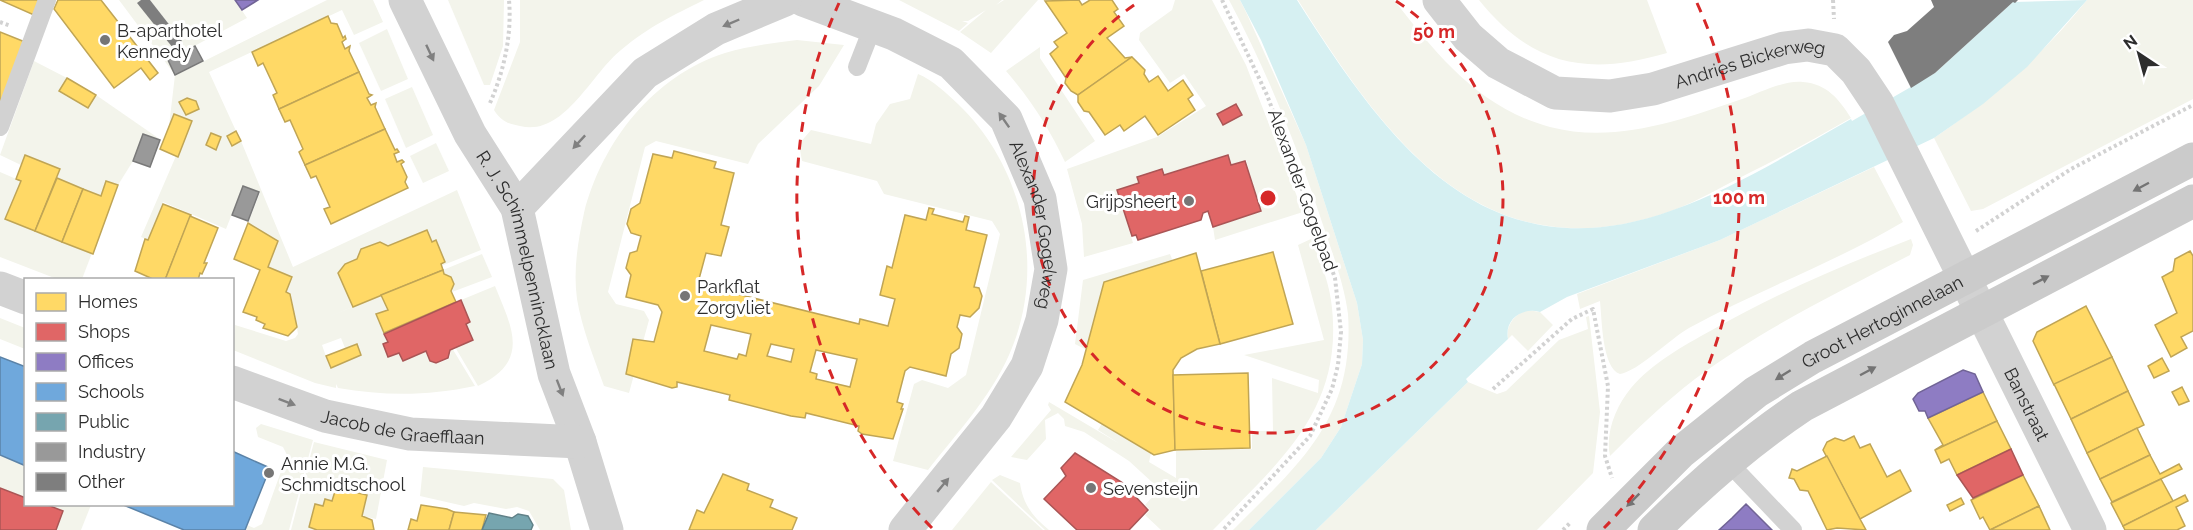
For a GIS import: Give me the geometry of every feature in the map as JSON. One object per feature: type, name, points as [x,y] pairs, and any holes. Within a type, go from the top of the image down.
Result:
[{"type":"main road","name":"Groot Hertoginnelaan","points":[[1603,530],[1681,452],[1756,392],[1959,266],[2193,159]]},
{"type":"main road","name":"Groot Hertoginnelaan","points":[[1654,530],[1699,485],[1770,428],[1802,406],[2193,201]]},
{"type":"street","name":"R. J. Schimmelpennincklaan","points":[[405,0],[471,134],[518,208],[554,374],[580,442],[607,530]]},
{"type":"street","points":[[518,208],[645,73],[716,29],[784,0]]},
{"type":"street","name":"Alexander Gogelweg","points":[[803,0],[894,34],[951,63],[1006,119],[1040,200],[1052,269],[1042,320],[1027,366],[996,417],[905,530]]},
{"type":"street","name":"Andries Bickerweg","points":[[1439,0],[1468,37],[1498,63],[1555,93],[1610,96],[1653,88],[1784,48],[1808,45],[1835,50],[1856,71],[1878,104],[1959,266]]},
{"type":"street","name":"Banstraat","points":[[1959,266],[2090,530]]},
{"type":"street","points":[[0,288],[24,297]]},
{"type":"street","name":"Jacob de Graefflaan","points":[[234,383],[325,416],[410,434],[580,442]]},
{"type":"lane","points":[[0,127],[47,0]]},
{"type":"lane","points":[[857,67],[873,26]]},
{"type":"lane","points":[[1728,462],[1794,530]]},
{"type":"path","points":[[471,134],[485,113],[503,65],[511,17],[509,0]]},
{"type":"path","name":"Alexander Gogelpad","points":[[1222,0],[1267,95],[1335,278],[1341,332],[1338,365],[1332,389],[1310,436],[1223,530]]},
{"type":"path","points":[[1959,266],[1981,225],[2070,169],[2193,105]]},
{"type":"path","points":[[1493,389],[1572,319],[1593,309],[1608,386],[1605,456],[1613,481]]},
{"type":"shaded area","points":[[119,0],[141,0],[138,3],[182,41],[150,0],[235,0],[247,18],[168,60],[176,75],[327,0],[373,0],[383,22],[354,35],[342,10],[209,72],[236,131],[227,136],[232,146],[241,141],[293,267],[457,190],[481,250],[441,266],[445,262],[436,240],[432,242],[427,230],[388,246],[380,242],[362,249],[357,259],[345,264],[339,273],[352,307],[314,323],[381,295],[387,310],[376,315],[387,342],[383,344],[388,357],[399,353],[403,361],[426,351],[430,361],[436,364],[449,359],[452,348],[475,386],[440,392],[406,394],[355,391],[338,388],[336,384],[336,388],[315,383],[234,350],[235,325],[286,341],[295,338],[298,334],[291,294],[287,292],[293,277],[268,267],[278,241],[248,223],[260,193],[243,186],[226,229],[163,202],[148,240],[141,237],[179,149],[169,126],[175,75]],"holes":[[[341,338],[345,348],[357,344],[361,355],[330,368],[322,345]]]},
{"type":"shaded area","points":[[448,0],[504,0],[503,46],[490,85],[484,85]]},
{"type":"shaded area","points":[[520,0],[704,0],[642,34],[610,61],[563,113],[550,122],[536,127],[508,123],[494,110],[520,42]]},
{"type":"shaded area","points":[[899,0],[1002,0],[996,5],[1004,0],[1038,0],[991,53],[960,32],[986,10],[968,21],[962,21],[968,23],[959,31]]},
{"type":"shaded area","points":[[1175,0],[1212,0],[1246,65],[1303,212],[1215,240],[1213,227],[1261,211],[1246,160],[1232,164],[1228,154],[1165,174],[1162,168],[1137,176],[1139,183],[1117,190],[1133,243],[1084,257],[1082,224],[1067,169],[1157,137],[1206,106],[1184,74],[1170,83],[1139,40],[1140,33],[1172,10]]},
{"type":"shaded area","points":[[1229,0],[1240,0],[1306,145],[1357,303],[1363,340],[1362,364],[1341,427],[1321,458],[1249,530],[1233,530],[1306,454],[1328,418],[1343,379],[1349,325],[1341,279],[1302,165],[1269,81]]},
{"type":"shaded area","points":[[1298,0],[1394,0],[1444,59],[1481,93],[1502,107],[1550,127],[1574,132],[1599,133],[1648,127],[1695,115],[1795,82],[1811,83],[1826,89],[1837,99],[1851,118],[1703,197],[1674,210],[1607,227],[1548,226],[1495,211],[1448,184],[1406,147],[1368,102]]},
{"type":"shaded area","points":[[1479,0],[1647,0],[1667,53],[1612,64],[1587,64],[1564,60],[1541,52],[1520,40]]},
{"type":"shaded area","points":[[2087,0],[2193,0],[2193,99],[1983,209],[1971,211],[1934,138],[1976,108],[2035,58]]},
{"type":"shaded area","points":[[387,29],[408,79],[381,91],[359,43]]},
{"type":"shaded area","points":[[797,40],[844,45],[819,86],[758,144],[748,164],[656,141],[645,147],[608,292],[616,304],[644,311],[649,320],[629,393],[604,386],[582,321],[577,299],[576,266],[584,213],[592,187],[604,161],[634,115],[653,95],[675,78],[725,53]]},
{"type":"shaded area","points":[[1040,47],[1040,58],[1095,141],[1065,162],[1039,115],[1006,71]]},
{"type":"shaded area","points":[[34,61],[67,78],[59,91],[88,108],[96,95],[161,140],[143,134],[133,161],[118,185],[106,181],[101,196],[57,178],[60,169],[26,155],[21,165],[0,155]]},
{"type":"shaded area","points":[[918,74],[934,83],[958,104],[981,129],[999,158],[1013,189],[1022,221],[1027,255],[1026,289],[1020,322],[1009,355],[982,401],[928,470],[893,461],[914,384],[922,380],[948,388],[966,375],[1000,234],[992,221],[884,194],[877,181],[802,161],[799,144],[811,130],[871,144],[876,124],[890,104],[910,99]]},
{"type":"shaded area","points":[[412,87],[433,135],[406,148],[385,99]]},
{"type":"shaded area","points":[[436,143],[449,171],[423,183],[410,156]]},
{"type":"shaded area","points":[[1874,167],[1903,222],[1850,251],[1689,328],[1627,372],[1620,374],[1614,370],[1606,353],[1600,301],[1580,309],[1577,294],[1720,240]]},
{"type":"shaded area","points":[[0,172],[21,181],[5,219],[92,253],[82,278],[54,278],[0,257]]},
{"type":"shaded area","points":[[1313,238],[1330,292],[1333,338],[1328,372],[1318,402],[1303,429],[1284,455],[1213,530],[1161,530],[1145,515],[1150,510],[1145,505],[1155,494],[1153,483],[1129,461],[1084,432],[1065,426],[1064,419],[1058,413],[1045,420],[1046,439],[1027,460],[1011,457],[1051,410],[1049,402],[1120,444],[1098,430],[1110,410],[1071,387],[1083,364],[1158,423],[1149,462],[1176,478],[1176,451],[1252,449],[1252,431],[1273,431],[1272,378],[1318,393],[1319,380],[1244,355],[1324,340],[1298,245]]},
{"type":"shaded area","points":[[1911,239],[1913,245],[1910,255],[1773,328],[1695,379],[1651,416],[1610,456],[1610,429],[1621,403],[1639,379],[1658,363],[1690,342],[1760,304]]},
{"type":"shaded area","points":[[482,254],[492,277],[452,292],[454,284],[451,277],[444,274],[443,270]]},
{"type":"shaded area","points":[[1170,254],[1185,293],[1144,379],[1075,344],[1083,280]]},
{"type":"shaded area","points":[[495,286],[511,330],[513,342],[511,354],[505,366],[495,376],[478,386],[455,347],[473,340],[466,324],[470,321],[461,300]]},
{"type":"shaded area","points":[[1527,310],[1540,312],[1553,325],[1528,351],[1512,335],[1508,339],[1507,334],[1512,321]]},
{"type":"shaded area","points":[[1589,316],[1600,412],[1593,473],[1537,530],[1316,530],[1468,382],[1497,394],[1506,391],[1559,340],[1588,329],[1586,317]]},
{"type":"shaded area","points":[[0,318],[24,328],[24,349],[0,339]]},
{"type":"shaded area","points":[[261,424],[313,440],[289,530],[206,530],[242,523],[254,528],[262,524],[287,455],[283,447],[258,437],[256,428]]},
{"type":"shaded area","points":[[314,442],[387,460],[376,519],[362,516],[366,495],[336,488],[332,501],[325,499],[323,506],[315,505],[310,527],[317,530],[291,530]]},
{"type":"shaded area","points":[[0,455],[24,465],[24,498],[0,488]]},
{"type":"shaded area","points":[[423,467],[553,479],[564,490],[571,530],[540,530],[529,511],[517,507],[506,509],[474,503],[464,506],[420,496]]},
{"type":"shaded area","points":[[1000,475],[1020,483],[1029,509],[1049,530],[1045,530],[992,480]]},
{"type":"shaded area","points":[[991,482],[1043,530],[952,530]]},
{"type":"shaded area","points":[[48,506],[91,506],[81,530],[56,530],[63,511]]},
{"type":"water","points":[[1240,0],[1297,0],[1367,102],[1406,147],[1448,184],[1495,211],[1547,226],[1606,227],[1673,210],[1696,201],[1764,168],[1851,119],[1852,121],[1935,73],[2013,2],[2087,0],[2027,67],[1983,104],[1934,138],[1720,240],[1567,297],[1540,312],[1527,311],[1516,316],[1509,326],[1508,339],[1466,379],[1468,382],[1316,530],[1249,530],[1321,458],[1341,427],[1362,364],[1363,340],[1357,303],[1306,145],[1261,40]]},
{"type":"building: Homes","points":[[0,0],[39,0],[34,15]]},
{"type":"building: Homes","name":"B-aparthotel Kennedy","points":[[58,0],[101,0],[158,73],[150,80],[141,68],[114,88],[54,9]]},
{"type":"building: Homes","points":[[1079,0],[1082,5],[1090,0],[1112,0],[1118,9],[1114,12],[1124,26],[1107,38],[1125,58],[1132,57],[1078,95],[1071,91],[1065,83],[1066,78],[1050,54],[1058,47],[1054,42],[1067,33],[1045,1]]},
{"type":"building: Homes","points":[[328,16],[331,23],[337,24],[343,38],[345,36],[346,39],[342,42],[345,49],[350,46],[349,51],[359,72],[279,109],[273,95],[277,93],[263,63],[258,66],[252,52]]},
{"type":"building: Homes","points":[[0,32],[25,42],[0,110]]},
{"type":"building: Homes","points":[[1132,57],[1145,70],[1144,74],[1149,82],[1158,76],[1168,91],[1183,80],[1193,95],[1188,99],[1195,110],[1158,135],[1145,116],[1124,131],[1120,125],[1105,135],[1089,112],[1084,111],[1078,102],[1078,95]]},
{"type":"building: Homes","points":[[359,72],[369,94],[372,95],[367,98],[371,105],[376,103],[375,107],[385,129],[305,165],[299,152],[303,149],[290,120],[285,122],[279,109]]},
{"type":"building: Homes","points":[[67,78],[96,95],[88,108],[59,91]]},
{"type":"building: Homes","points":[[187,98],[196,101],[199,109],[186,115],[179,102]]},
{"type":"building: Homes","points":[[174,114],[192,121],[178,157],[160,149]]},
{"type":"building: Homes","points":[[385,129],[395,150],[399,152],[394,154],[397,162],[402,160],[404,162],[401,164],[407,177],[405,182],[408,188],[331,224],[324,209],[330,207],[316,176],[311,178],[305,165]]},
{"type":"building: Homes","points":[[236,131],[241,141],[232,146],[227,136]]},
{"type":"building: Homes","points":[[211,133],[221,137],[216,150],[206,145]]},
{"type":"building: Homes","name":"Parkflat Zorgvliet","points":[[674,151],[716,162],[714,168],[734,173],[721,225],[729,227],[721,256],[706,253],[699,279],[726,286],[725,291],[859,324],[860,319],[888,326],[895,299],[880,295],[887,266],[892,268],[905,215],[926,220],[929,208],[934,209],[932,214],[963,222],[965,216],[969,217],[966,230],[987,235],[974,287],[979,288],[982,296],[979,308],[970,317],[960,315],[957,327],[962,334],[959,348],[951,354],[946,376],[910,367],[905,371],[897,402],[903,404],[901,409],[903,409],[893,439],[862,434],[858,431],[859,426],[806,413],[805,418],[791,416],[729,400],[730,395],[677,382],[677,387],[672,388],[626,374],[633,339],[654,342],[662,312],[658,305],[626,297],[631,275],[626,268],[630,253],[637,251],[641,236],[631,233],[627,224],[631,209],[640,203],[653,154],[672,158]],"holes":[[[711,325],[751,334],[746,356],[739,354],[737,359],[704,351]],[[771,344],[794,349],[791,362],[767,356]],[[816,350],[857,359],[850,387],[816,379],[817,374],[810,372]]]},
{"type":"building: Homes","points":[[25,155],[60,169],[35,231],[5,219],[21,181],[16,179]]},
{"type":"building: Homes","points":[[57,178],[83,189],[62,242],[35,231]]},
{"type":"building: Homes","points":[[106,181],[118,185],[93,254],[62,242],[83,189],[101,196]]},
{"type":"building: Homes","points":[[163,204],[191,215],[166,278],[151,278],[135,271],[145,239],[148,240]]},
{"type":"building: Homes","points":[[190,216],[218,228],[204,263],[207,263],[199,278],[166,278]]},
{"type":"building: Homes","points":[[248,223],[278,241],[268,267],[292,277],[286,292],[290,294],[297,327],[288,336],[263,328],[265,324],[256,320],[257,317],[243,312],[260,270],[234,259]]},
{"type":"building: Homes","points":[[427,230],[432,242],[436,240],[445,262],[441,264],[443,270],[353,307],[338,273],[345,264],[357,259],[361,249],[380,242],[388,246]]},
{"type":"building: Homes","points":[[2190,251],[2193,256],[2193,331],[2181,337],[2187,348],[2171,357],[2155,325],[2177,313],[2162,277],[2173,271],[2175,259]]},
{"type":"building: Homes","points":[[1273,252],[1293,324],[1220,344],[1201,271]]},
{"type":"building: Homes","points":[[1196,253],[1220,344],[1197,349],[1181,358],[1173,370],[1175,450],[1154,455],[1065,402],[1082,365],[1104,282]]},
{"type":"building: Homes","points":[[443,270],[444,274],[451,277],[454,284],[451,291],[456,302],[384,333],[376,314],[388,310],[381,295]]},
{"type":"building: Homes","points":[[2086,306],[2112,357],[2054,385],[2033,341],[2037,332]]},
{"type":"building: Homes","points":[[357,344],[361,355],[331,368],[326,356]]},
{"type":"building: Homes","points":[[2112,357],[2128,391],[2071,419],[2054,384]]},
{"type":"building: Homes","points":[[2162,358],[2169,371],[2154,378],[2148,366]]},
{"type":"building: Homes","points":[[1248,373],[1250,448],[1175,450],[1173,375]]},
{"type":"building: Homes","points":[[2182,387],[2189,401],[2179,405],[2172,392]]},
{"type":"building: Homes","points":[[2128,391],[2144,425],[2087,453],[2071,419]]},
{"type":"building: Homes","points":[[1983,392],[1997,421],[1935,450],[1943,445],[1928,418]]},
{"type":"building: Homes","points":[[1997,421],[2011,449],[1957,475],[1949,459],[1941,463],[1935,450]]},
{"type":"building: Homes","points":[[2137,428],[2150,455],[2100,479],[2087,453]]},
{"type":"building: Homes","points":[[1854,436],[1860,448],[1870,444],[1887,477],[1900,470],[1911,491],[1860,519],[1823,450],[1827,442],[1835,438],[1844,441]]},
{"type":"building: Homes","points":[[2150,455],[2160,474],[2179,464],[2182,469],[2112,502],[2100,479]]},
{"type":"building: Homes","points":[[1827,456],[1866,530],[1837,528],[1827,530],[1808,491],[1800,490],[1794,479],[1789,478],[1792,469],[1797,471]]},
{"type":"building: Homes","points":[[723,474],[749,484],[747,490],[773,500],[770,507],[797,518],[792,530],[689,530],[697,510],[704,513]]},
{"type":"building: Homes","points":[[2023,475],[2039,506],[1990,530],[1983,517],[1980,519],[1971,500]]},
{"type":"building: Homes","points":[[2161,479],[2173,501],[2123,526],[2111,503]]},
{"type":"building: Homes","points":[[336,488],[367,495],[362,516],[372,520],[374,530],[317,530],[309,527],[315,504],[323,506],[325,499],[332,501]]},
{"type":"building: Homes","points":[[2185,495],[2188,501],[2176,507],[2185,526],[2177,530],[2125,530],[2123,526]]},
{"type":"building: Homes","points":[[1961,498],[1964,504],[1950,511],[1947,505]]},
{"type":"building: Homes","points":[[421,505],[454,512],[449,530],[408,530],[411,519],[417,521]]},
{"type":"building: Homes","points":[[2039,506],[2050,530],[1990,530]]},
{"type":"building: Homes","points":[[454,512],[486,515],[482,530],[449,530]]},
{"type":"building: Shops","points":[[1236,104],[1242,115],[1223,125],[1217,114]]},
{"type":"building: Shops","name":"Grijpsheert","points":[[1228,155],[1231,165],[1245,161],[1261,211],[1213,227],[1208,211],[1203,213],[1201,220],[1138,240],[1136,235],[1132,236],[1117,190],[1139,183],[1137,177],[1162,169],[1164,175]]},
{"type":"building: Shops","points":[[461,300],[470,322],[466,324],[473,340],[450,350],[448,358],[436,363],[430,361],[426,351],[403,361],[399,353],[388,357],[383,344],[388,342],[384,334]]},
{"type":"building: Shops","points":[[2011,449],[2023,475],[1973,498],[1957,475]]},
{"type":"building: Shops","name":"Sevensteijn","points":[[1075,453],[1123,483],[1148,510],[1129,530],[1077,530],[1044,499],[1066,476],[1061,468]]},
{"type":"building: Shops","points":[[0,488],[24,497],[24,506],[50,506],[63,511],[56,530],[0,530]]},
{"type":"building: Offices","points":[[235,0],[258,0],[242,10]]},
{"type":"building: Offices","points":[[1963,370],[1975,374],[1983,392],[1928,418],[1925,411],[1919,411],[1913,399],[1918,393]]},
{"type":"building: Offices","points":[[1746,504],[1772,530],[1719,530],[1732,518]]},
{"type":"building: Schools","points":[[0,357],[24,366],[24,465],[0,455]]},
{"type":"building: Schools","points":[[234,452],[270,468],[245,530],[184,530],[126,506],[234,506]]},
{"type":"building: Public","points":[[489,513],[512,518],[518,514],[528,516],[533,525],[531,530],[482,530]]},
{"type":"building: Industry","points":[[195,46],[203,61],[175,75],[168,60]]},
{"type":"building: Industry","points":[[143,134],[160,140],[150,167],[133,161]]},
{"type":"building: Industry","points":[[243,186],[259,192],[248,221],[232,215]]},
{"type":"building: Other","points":[[141,0],[150,0],[182,41],[173,48],[137,3]]},
{"type":"building: Other","points":[[1931,0],[2018,0],[2013,2],[1935,73],[1911,88],[1888,42],[1894,35],[1907,31],[1934,7]]},
{"type":"place","name":"B-aparthotel Kennedy","points":[[105,40]]},
{"type":"place","name":"Grijpsheert","points":[[1189,201]]},
{"type":"place","name":"Parkflat Zorgvliet","points":[[685,296]]},
{"type":"place","name":"Annie M.G. Schmidtschool","points":[[269,473]]},
{"type":"place","name":"Sevensteijn","points":[[1091,488]]}]
